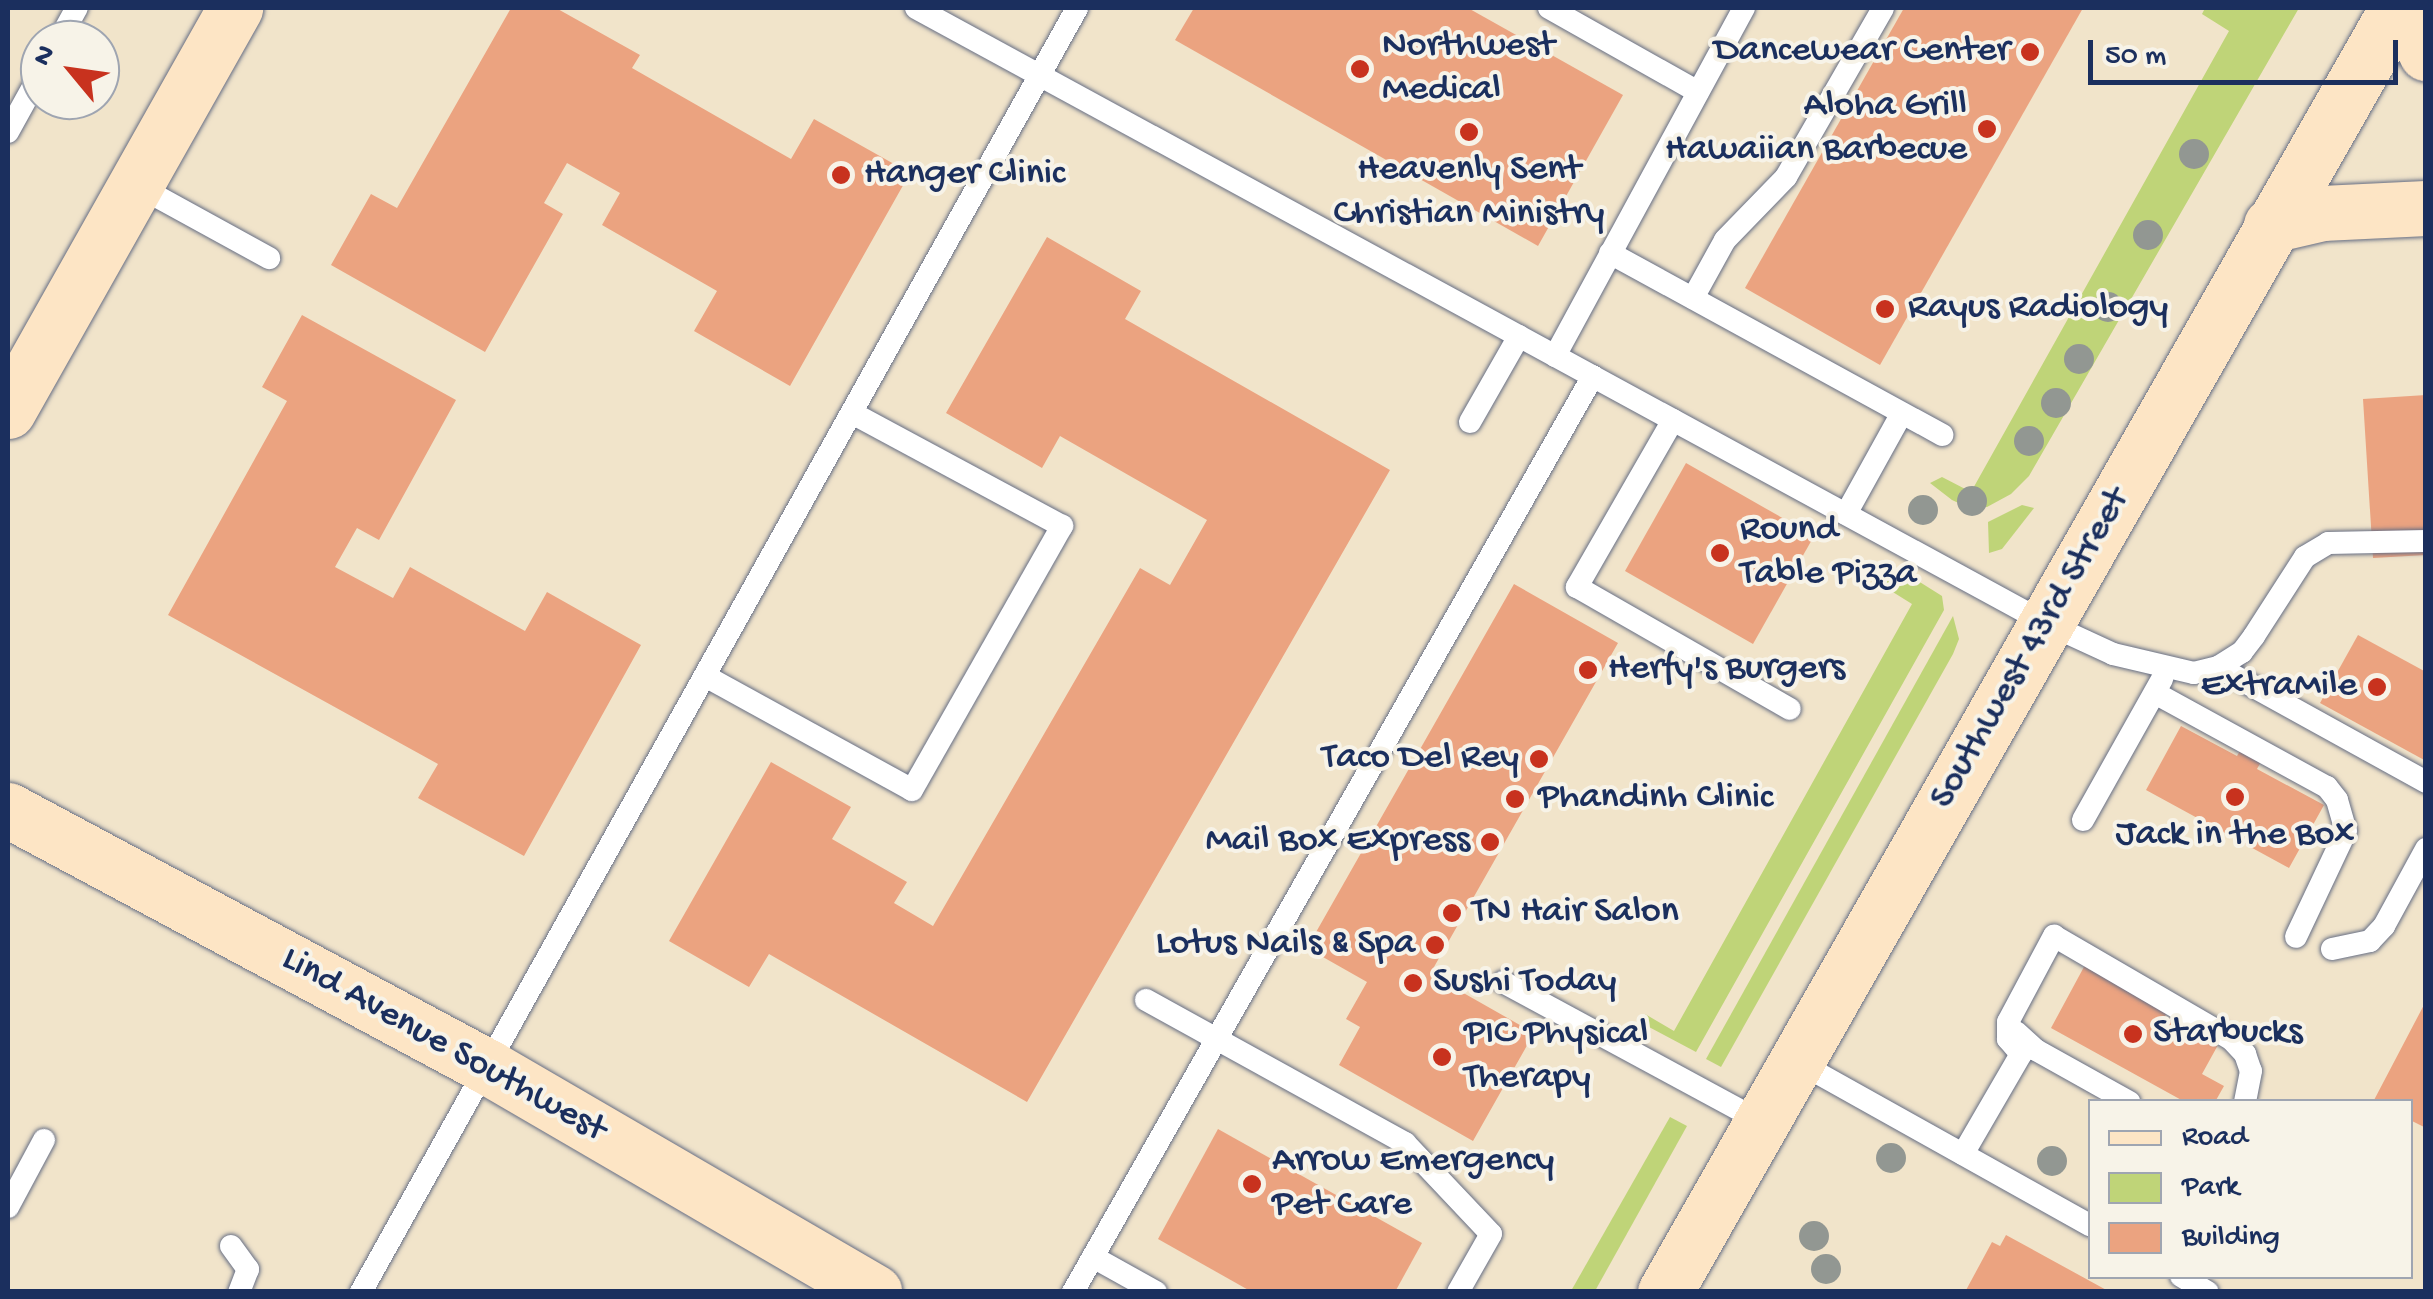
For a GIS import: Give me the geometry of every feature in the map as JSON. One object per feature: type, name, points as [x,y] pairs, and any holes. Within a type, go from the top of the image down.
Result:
[{"type":"main road","points":[[8,411],[235,8]]},
{"type":"main road","name":"Southwest 43rd Street","points":[[1670,1290],[1796,1061],[2397,8]]},
{"type":"main road","points":[[2405,8],[2426,53]]},
{"type":"main road","points":[[2270,226],[2322,213],[2426,208]]},
{"type":"main road","name":"Lind Avenue Southwest","points":[[8,810],[488,1067],[874,1292]]},
{"type":"lane","points":[[916,8],[2046,623],[2114,654],[2194,673],[2218,667],[2242,652],[2306,557],[2328,543],[2426,541]]},
{"type":"lane","points":[[360,1292],[1078,8]]},
{"type":"lane","points":[[1549,8],[1698,92]]},
{"type":"lane","points":[[1554,356],[1744,8]]},
{"type":"lane","points":[[1692,298],[1725,240],[1786,177],[1883,8]]},
{"type":"lane","points":[[135,185],[268,258]]},
{"type":"lane","points":[[1610,253],[1942,435]]},
{"type":"lane","points":[[1470,422],[1519,336]]},
{"type":"lane","points":[[1073,1292],[1593,376]]},
{"type":"lane","points":[[705,676],[912,790],[1062,526],[852,413]]},
{"type":"lane","points":[[1846,514],[1902,413]]},
{"type":"lane","points":[[1673,420],[1576,587],[1790,709]]},
{"type":"lane","points":[[2218,667],[2426,782]]},
{"type":"lane","points":[[2082,820],[2168,669]]},
{"type":"lane","points":[[2154,693],[2327,788],[2337,800],[2346,831],[2296,937]]},
{"type":"lane","points":[[2332,950],[2370,941],[2377,934],[2426,848]]},
{"type":"lane","points":[[1963,1154],[2021,1054],[2008,1040],[2008,1022],[2054,936],[2231,1039],[2245,1054],[2251,1071],[2245,1099]]},
{"type":"lane","points":[[1503,982],[1762,1122]]},
{"type":"lane","points":[[1146,1000],[1405,1144],[1490,1234],[1458,1292]]},
{"type":"lane","points":[[2008,1022],[2036,1050],[2123,1099]]},
{"type":"lane","points":[[1796,1061],[2088,1225]]},
{"type":"lane","points":[[8,1207],[44,1140]]},
{"type":"lane","points":[[231,1246],[248,1269],[239,1292]]},
{"type":"lane","points":[[1093,1257],[1156,1292]]},
{"type":"green space","points":[[2205,8],[2299,8],[2029,476],[2011,494],[1987,507],[1967,507],[1952,500],[1930,483],[1942,477],[1971,492],[2229,31],[2202,14]]},
{"type":"green space","points":[[2022,505],[2034,508],[2002,549],[1989,553],[1988,522]]},
{"type":"green space","points":[[1907,574],[1942,596],[1944,610],[1696,1052],[1649,1027],[1645,1014],[1674,1031],[1912,604],[1880,584]]},
{"type":"green space","points":[[1953,616],[1959,639],[1953,654],[1721,1067],[1706,1059]]},
{"type":"green space","points":[[1670,1117],[1687,1126],[1595,1291],[1571,1291]]},
{"type":"building","points":[[511,8],[556,8],[640,55],[632,68],[791,159],[814,119],[910,173],[790,386],[694,331],[717,291],[602,225],[620,193],[567,163],[544,203],[563,214],[485,352],[331,265],[371,194],[397,208]]},
{"type":"building","points":[[1194,8],[1468,8],[1623,95],[1538,246],[1175,40]]},
{"type":"building","points":[[1904,8],[2083,8],[1880,365],[1745,288]]},
{"type":"building","points":[[1047,237],[1141,291],[1125,319],[1390,470],[1027,1102],[769,954],[749,987],[669,941],[771,762],[851,807],[832,839],[907,882],[894,903],[933,926],[1140,568],[1170,585],[1207,520],[1060,436],[1042,468],[946,413]]},
{"type":"building","points":[[302,315],[456,400],[379,540],[357,528],[335,567],[393,598],[410,567],[525,631],[547,592],[641,645],[524,856],[418,798],[438,764],[168,615],[287,401],[262,387]]},
{"type":"building","points":[[2426,395],[2426,555],[2373,558],[2363,399]]},
{"type":"building","name":"Round Table Pizza","points":[[1686,463],[1814,536],[1753,644],[1625,571]]},
{"type":"building","points":[[1514,584],[1618,643],[1430,974],[1534,1033],[1473,1141],[1339,1065],[1360,1027],[1346,1019],[1367,982],[1307,948]]},
{"type":"building","name":"ExtraMile","points":[[2358,635],[2426,672],[2426,761],[2320,703]]},
{"type":"building","name":"Jack in the Box","points":[[2181,726],[2237,756],[2241,749],[2262,760],[2257,769],[2324,805],[2289,868],[2146,790]]},
{"type":"building","name":"Starbucks","points":[[2085,965],[2168,1010],[2165,1016],[2192,1031],[2196,1024],[2206,1030],[2203,1037],[2218,1045],[2202,1074],[2224,1086],[2217,1099],[2180,1099],[2051,1028]]},
{"type":"building","points":[[2426,1001],[2426,1128],[2413,1122],[2413,1099],[2375,1099]]},
{"type":"building","name":"Arrow Emergency Pet Care","points":[[1218,1129],[1422,1243],[1395,1292],[1252,1292],[1158,1239]]},
{"type":"building","points":[[2006,1235],[2110,1292],[1965,1292],[1992,1242],[2000,1246]]},
{"type":"place","name":"Dancewear Center","points":[[2030,52]]},
{"type":"place","name":"Northwest Medical","points":[[1360,69]]},
{"type":"place","name":"Aloha Grill Hawaiian Barbecue","points":[[1987,129]]},
{"type":"place","name":"Heavenly Sent Christian Ministry","points":[[1469,132]]},
{"type":"place","name":"Hanger Clinic","points":[[841,175]]},
{"type":"place","name":"Rayus Radiology","points":[[1885,309]]},
{"type":"place","name":"Round Table Pizza","points":[[1720,553]]},
{"type":"place","name":"Herfy's Burgers","points":[[1588,670]]},
{"type":"place","name":"ExtraMile","points":[[2377,687]]},
{"type":"place","name":"Taco Del Rey","points":[[1539,759]]},
{"type":"place","name":"Jack in the Box","points":[[2235,797]]},
{"type":"place","name":"Phandinh Clinic","points":[[1515,799]]},
{"type":"place","name":"Mail Box Express","points":[[1490,842]]},
{"type":"place","name":"TN Hair Salon","points":[[1452,913]]},
{"type":"place","name":"Lotus Nails & Spa","points":[[1435,945]]},
{"type":"place","name":"Sushi Today","points":[[1413,983]]},
{"type":"place","name":"Starbucks","points":[[2133,1034]]},
{"type":"place","name":"PIC Physical Therapy","points":[[1442,1057]]},
{"type":"place","name":"Arrow Emergency Pet Care","points":[[1252,1184]]}]
